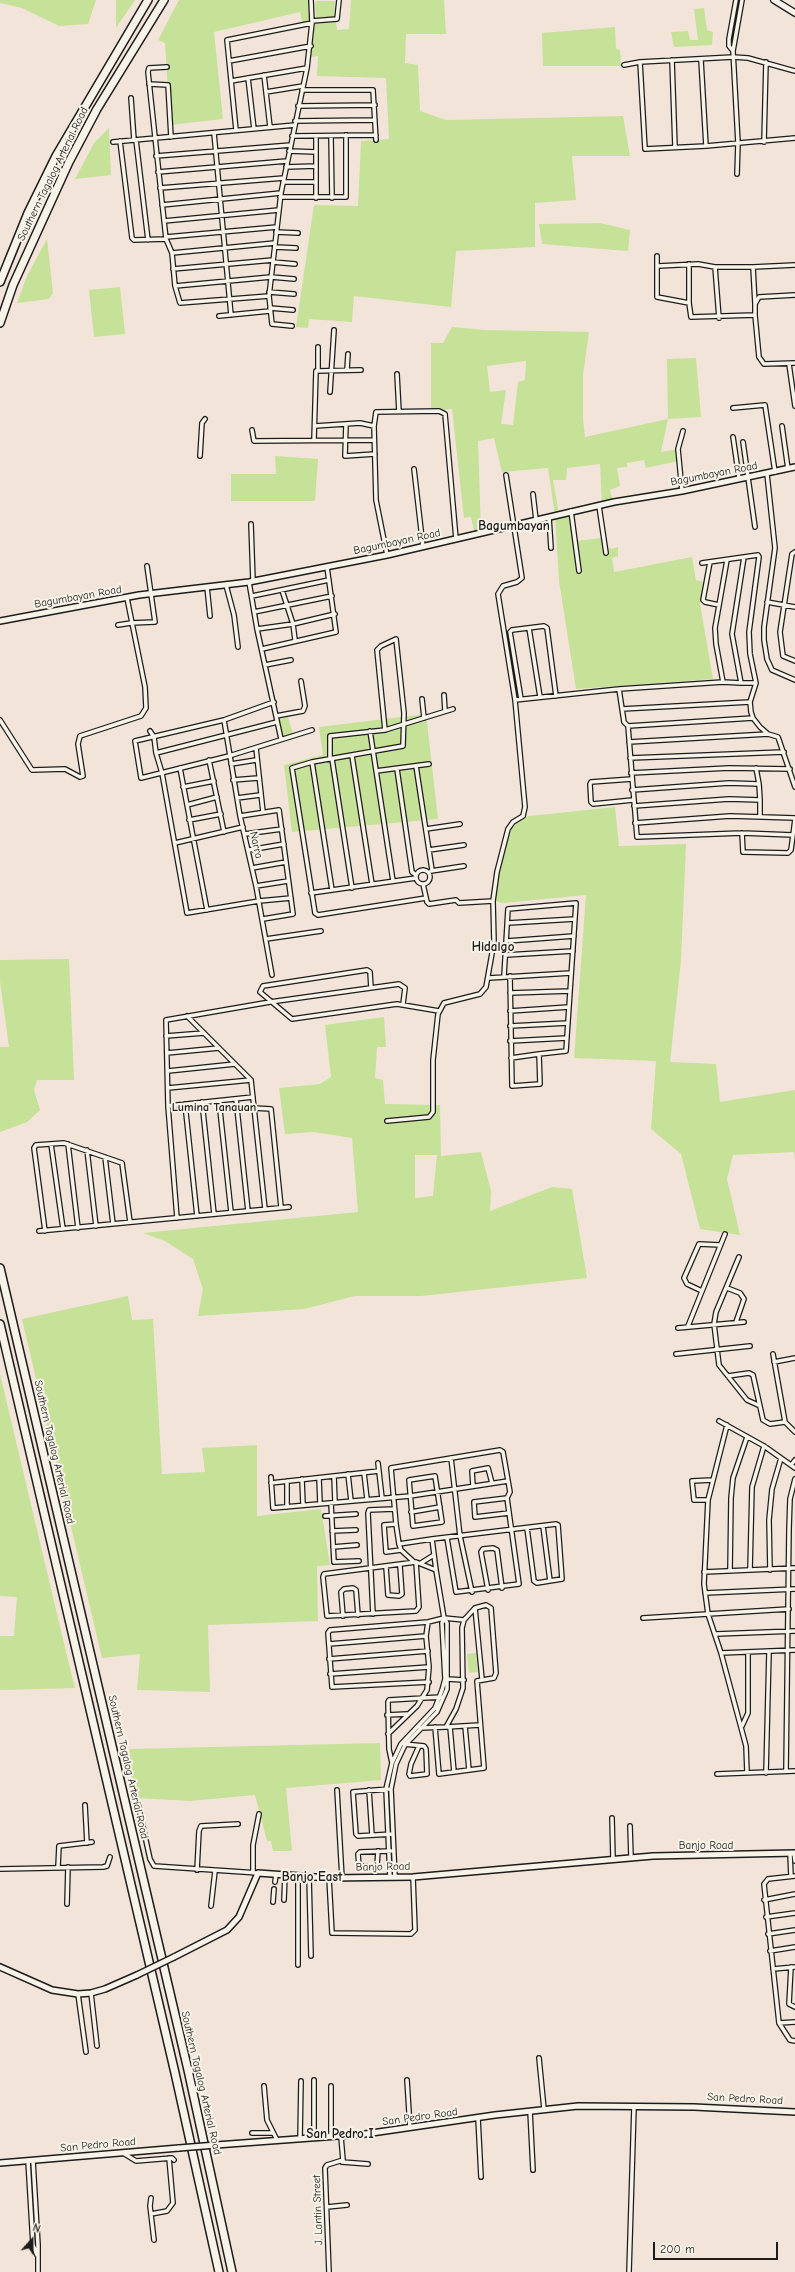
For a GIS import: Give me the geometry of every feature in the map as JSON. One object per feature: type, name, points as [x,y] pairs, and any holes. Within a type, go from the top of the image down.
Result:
[{"type":"highway","name":"Southern Tagalog Arterial Road","points":[[0,282],[28,213],[56,156],[148,0]]},
{"type":"highway","name":"Southern Tagalog Arterial Road","points":[[0,322],[16,278],[69,162],[97,109],[164,0]]},
{"type":"highway","name":"Southern Tagalog Arterial Road","points":[[0,1268],[188,2070],[232,2272]]},
{"type":"highway","points":[[0,1324],[176,2080],[219,2272]]},
{"type":"main road","points":[[774,0],[795,13]]},
{"type":"street","points":[[292,326],[272,324],[269,294],[281,195],[311,46],[311,0],[316,0]]},
{"type":"street","points":[[236,130],[226,42],[229,39],[312,22],[337,19],[339,0]]},
{"type":"street","points":[[733,52],[729,39],[736,0]]},
{"type":"street","points":[[737,174],[738,143],[733,52],[742,0]]},
{"type":"street","points":[[229,61],[311,46]]},
{"type":"street","points":[[624,65],[640,62],[701,60],[733,57],[766,62],[795,71]]},
{"type":"street","points":[[672,60],[675,147]]},
{"type":"street","points":[[701,60],[706,146]]},
{"type":"street","points":[[640,62],[645,149],[764,142],[795,138]]},
{"type":"street","points":[[764,142],[766,62]]},
{"type":"street","points":[[167,67],[149,68],[149,84],[166,238],[172,253],[175,286],[180,303],[269,294],[294,294]]},
{"type":"street","points":[[231,81],[307,68]]},
{"type":"street","points":[[264,75],[270,127]]},
{"type":"street","points":[[248,78],[254,129]]},
{"type":"street","points":[[149,84],[168,85],[171,137]]},
{"type":"street","points":[[266,92],[302,88],[372,89],[374,92],[376,140]]},
{"type":"street","points":[[131,98],[148,240]]},
{"type":"street","points":[[298,106],[375,105]]},
{"type":"street","points":[[113,142],[254,129],[295,123],[375,120]]},
{"type":"street","points":[[214,133],[231,315]]},
{"type":"street","points":[[292,136],[376,135]]},
{"type":"street","points":[[316,136],[316,198]]},
{"type":"street","points":[[331,136],[332,198]]},
{"type":"street","points":[[162,204],[281,195],[316,198],[345,198],[347,196],[346,136]]},
{"type":"street","points":[[120,142],[132,238],[134,240],[148,240],[277,227]]},
{"type":"street","points":[[156,156],[291,145]]},
{"type":"street","points":[[289,151],[316,152]]},
{"type":"street","points":[[158,172],[287,161]]},
{"type":"street","points":[[286,167],[316,166]]},
{"type":"street","points":[[160,188],[218,183],[284,180],[316,182]]},
{"type":"street","points":[[164,221],[279,210]]},
{"type":"street","points":[[276,232],[298,233]]},
{"type":"street","points":[[172,253],[275,245],[296,248]]},
{"type":"street","points":[[658,256],[657,297],[689,303]]},
{"type":"street","points":[[173,269],[273,261],[294,264]]},
{"type":"street","points":[[658,266],[689,264],[715,267],[795,265]]},
{"type":"street","points":[[689,264],[689,303],[691,317],[719,318],[755,315]]},
{"type":"street","points":[[715,267],[719,318]]},
{"type":"street","points":[[753,267],[759,357],[764,364],[795,363]]},
{"type":"street","points":[[175,286],[271,277],[294,279]]},
{"type":"street","points":[[755,304],[759,297],[795,295]]},
{"type":"street","points":[[219,316],[270,310],[293,310]]},
{"type":"street","points":[[330,392],[333,370],[334,330]]},
{"type":"street","points":[[314,440],[318,347]]},
{"type":"street","points":[[348,354],[348,370]]},
{"type":"street","points":[[789,364],[795,406]]},
{"type":"street","points":[[318,369],[361,370]]},
{"type":"street","points":[[398,374],[399,412]]},
{"type":"street","points":[[733,408],[765,405],[775,472]]},
{"type":"street","points":[[388,555],[376,500],[374,426],[376,412],[439,411],[445,414],[456,539]]},
{"type":"street","points":[[200,456],[202,423],[205,419]]},
{"type":"street","points":[[315,426],[360,423],[374,426]]},
{"type":"street","points":[[346,424],[346,456],[375,454]]},
{"type":"street","points":[[782,426],[788,469]]},
{"type":"street","points":[[252,430],[254,441],[374,440]]},
{"type":"street","points":[[682,491],[678,449],[683,431]]},
{"type":"street","points":[[733,437],[739,478]]},
{"type":"street","points":[[743,442],[755,527]]},
{"type":"street","name":"Bagumbayan Road","points":[[0,621],[127,598],[226,585],[327,567],[423,548],[571,511],[682,491],[739,478],[768,474],[795,467]]},
{"type":"street","points":[[414,469],[423,548]]},
{"type":"street","points":[[768,474],[775,548],[764,627],[767,659],[772,670],[795,680]]},
{"type":"street","points":[[387,1122],[429,1117],[432,1115],[433,1060],[439,1011],[444,1003],[480,994],[486,987],[489,978],[494,942],[493,901],[506,834],[513,822],[523,816],[525,807],[515,700],[498,594],[503,586],[517,582],[522,578],[506,475]]},
{"type":"street","points":[[532,494],[536,520]]},
{"type":"street","points":[[599,506],[606,553]]},
{"type":"street","points":[[571,511],[579,571]]},
{"type":"street","points":[[549,516],[551,548]]},
{"type":"street","points":[[251,524],[251,581],[254,612],[281,739]]},
{"type":"street","points":[[795,552],[792,554],[780,632],[783,656],[795,661]]},
{"type":"street","points":[[702,563],[758,555],[759,559],[749,632],[750,654],[756,683],[750,702],[753,718],[768,734]]},
{"type":"street","points":[[741,683],[732,634],[744,557]]},
{"type":"street","points":[[723,682],[716,636],[719,605],[727,560]]},
{"type":"street","points":[[710,562],[703,600],[705,602],[719,605]]},
{"type":"street","points":[[118,625],[155,622],[152,594],[146,566]]},
{"type":"street","points":[[262,649],[295,640],[336,632],[327,567]]},
{"type":"street","points":[[252,596],[329,580]]},
{"type":"street","points":[[226,585],[234,615],[238,647]]},
{"type":"street","points":[[208,587],[210,616]]},
{"type":"street","points":[[282,590],[295,640]]},
{"type":"street","points":[[254,612],[332,596]]},
{"type":"street","points":[[0,720],[32,770],[35,772],[65,769],[82,777],[78,744],[80,736],[141,716],[145,712],[145,687],[127,598]]},
{"type":"street","points":[[767,602],[795,607]]},
{"type":"street","points":[[257,629],[292,624],[334,614]]},
{"type":"street","points":[[521,699],[510,635],[512,630],[544,626],[547,628],[556,696]]},
{"type":"street","points":[[529,628],[540,697]]},
{"type":"street","points":[[385,730],[378,650],[381,646],[396,639],[404,724],[404,746],[312,762],[292,768],[315,913],[318,915],[426,898]]},
{"type":"street","points":[[265,665],[291,660]]},
{"type":"street","points":[[276,716],[303,711],[305,706],[301,682]]},
{"type":"street","points":[[515,700],[619,689],[723,682],[756,683]]},
{"type":"street","points":[[619,689],[624,722],[628,726],[636,834],[640,838],[742,833],[793,835]]},
{"type":"street","points":[[444,695],[445,712]]},
{"type":"street","points":[[422,698],[424,718]]},
{"type":"street","points":[[274,702],[224,720],[135,741],[141,778],[229,756],[312,730]]},
{"type":"street","points":[[622,709],[750,702]]},
{"type":"street","points":[[352,888],[331,759],[330,736],[385,730],[453,709]]},
{"type":"street","points":[[628,726],[753,718]]},
{"type":"street","name":"Narra","points":[[224,720],[233,780],[263,919],[272,975]]},
{"type":"street","points":[[156,753],[277,722]]},
{"type":"street","points":[[150,731],[154,737],[156,753],[162,773],[187,913],[259,901],[291,898]]},
{"type":"street","points":[[370,731],[393,882]]},
{"type":"street","points":[[629,742],[768,734],[778,737],[790,769],[795,788]]},
{"type":"street","points":[[256,748],[256,760],[263,812]]},
{"type":"street","points":[[630,758],[784,752]]},
{"type":"street","points":[[352,756],[372,884]]},
{"type":"street","points":[[209,760],[224,832]]},
{"type":"street","points":[[231,764],[256,760]]},
{"type":"street","points":[[312,762],[332,890]]},
{"type":"street","points":[[376,772],[429,764]]},
{"type":"street","points":[[416,766],[432,870]]},
{"type":"street","points":[[180,768],[207,910]]},
{"type":"street","points":[[631,773],[729,768],[790,769]]},
{"type":"street","points":[[756,768],[759,784],[760,816]]},
{"type":"street","points":[[397,769],[412,872],[418,883],[423,884]]},
{"type":"street","points":[[233,780],[258,778]]},
{"type":"street","points":[[632,778],[591,782],[590,784],[591,802],[593,804],[633,800]]},
{"type":"street","points":[[183,787],[214,781]]},
{"type":"street","points":[[632,790],[729,783],[759,784]]},
{"type":"street","points":[[237,798],[260,795]]},
{"type":"street","points":[[187,805],[217,798]]},
{"type":"street","points":[[634,806],[730,799],[760,800]]},
{"type":"street","points":[[240,816],[279,810],[293,914],[263,919]]},
{"type":"street","points":[[189,820],[221,814]]},
{"type":"street","points":[[635,823],[730,816],[760,816],[795,819],[790,850],[788,853],[742,852],[742,833]]},
{"type":"street","points":[[426,829],[460,824]]},
{"type":"street","points":[[175,843],[243,827]]},
{"type":"street","points":[[245,834],[282,829]]},
{"type":"street","points":[[248,850],[284,844]]},
{"type":"street","points":[[429,850],[464,845]]},
{"type":"street","points":[[252,868],[286,862]]},
{"type":"street","points":[[311,894],[393,882],[416,877],[423,870],[428,872],[432,870],[464,866]]},
{"type":"street","points":[[423,884],[429,880],[428,872]]},
{"type":"street","points":[[256,886],[288,881]]},
{"type":"street","points":[[423,884],[429,904],[456,900],[459,903],[493,901]]},
{"type":"street","points":[[504,976],[508,909],[576,903],[566,1051],[511,1058]]},
{"type":"street","points":[[508,923],[575,919]]},
{"type":"street","points":[[266,939],[321,931]]},
{"type":"street","points":[[506,941],[574,936]]},
{"type":"street","points":[[506,955],[573,951]]},
{"type":"street","points":[[370,988],[370,972],[367,970],[263,986],[260,992],[292,1019],[403,1004],[439,1011]]},
{"type":"street","points":[[489,978],[571,973]]},
{"type":"street","points":[[510,976],[512,1086],[540,1084],[539,1054]]},
{"type":"street","points":[[177,1218],[168,1106],[166,1020],[270,1002],[399,984],[405,988],[403,1004]]},
{"type":"street","points":[[510,993],[570,991]]},
{"type":"street","points":[[510,1011],[569,1007]]},
{"type":"street","points":[[187,1016],[251,1080],[265,1209]]},
{"type":"street","points":[[510,1026],[568,1023]]},
{"type":"street","points":[[166,1036],[204,1033]]},
{"type":"street","points":[[510,1041],[567,1038]]},
{"type":"street","points":[[167,1053],[219,1048]]},
{"type":"street","points":[[168,1071],[235,1064]]},
{"type":"street","points":[[168,1088],[251,1080]]},
{"type":"street","points":[[168,1106],[253,1097]]},
{"type":"street","points":[[236,1099],[248,1211]]},
{"type":"street","points":[[220,1100],[231,1212]]},
{"type":"street","points":[[202,1102],[214,1214]]},
{"type":"street","points":[[185,1104],[197,1216]]},
{"type":"street","points":[[254,1108],[271,1109],[282,1207]]},
{"type":"street","points":[[45,1231],[34,1148],[36,1146],[51,1144],[68,1144],[122,1163],[130,1222]]},
{"type":"street","points":[[51,1144],[63,1229]]},
{"type":"street","points":[[68,1144],[78,1228]]},
{"type":"street","points":[[87,1150],[96,1226]]},
{"type":"street","points":[[105,1157],[113,1224]]},
{"type":"street","points":[[40,1232],[289,1206]]},
{"type":"street","points":[[688,1326],[725,1234]]},
{"type":"street","points":[[702,1291],[687,1284],[684,1278],[699,1244],[720,1245]]},
{"type":"street","points":[[739,1257],[716,1312],[714,1324],[719,1364],[748,1400],[758,1405]]},
{"type":"street","points":[[726,1288],[740,1293],[744,1299],[736,1322]]},
{"type":"street","points":[[678,1328],[744,1322]]},
{"type":"street","points":[[676,1354],[750,1346]]},
{"type":"street","points":[[772,1354],[785,1422],[795,1431]]},
{"type":"street","points":[[774,1362],[795,1358],[795,1363]]},
{"type":"street","points":[[728,1376],[749,1373],[753,1375],[758,1405],[763,1420],[766,1423],[785,1422]]},
{"type":"street","points":[[719,1421],[764,1446],[793,1467],[795,1460]]},
{"type":"street","points":[[726,1425],[708,1500],[704,1572],[705,1593],[708,1614],[716,1634],[742,1726],[746,1746],[747,1772]]},
{"type":"street","points":[[730,1571],[731,1498],[733,1478],[747,1437]]},
{"type":"street","points":[[750,1570],[752,1487],[764,1446]]},
{"type":"street","points":[[436,1570],[421,1563],[415,1562],[400,1566],[323,1575],[326,1614],[329,1617],[418,1610],[415,1562],[402,1550],[399,1544],[394,1508],[391,1468],[500,1450],[503,1452],[510,1495],[507,1498],[519,1583],[518,1586],[459,1594],[454,1591],[447,1538]]},
{"type":"street","points":[[451,1458],[460,1536],[472,1592]]},
{"type":"street","points":[[770,1570],[769,1520],[772,1489],[780,1458]]},
{"type":"street","points":[[378,1463],[382,1498]]},
{"type":"street","points":[[473,1486],[472,1471],[488,1468],[492,1483]]},
{"type":"street","points":[[271,1483],[379,1471]]},
{"type":"street","points":[[364,1473],[367,1499]]},
{"type":"street","points":[[348,1474],[352,1501]]},
{"type":"street","points":[[334,1476],[331,1515],[334,1562],[359,1561]]},
{"type":"street","points":[[435,1476],[440,1507],[440,1523],[413,1526],[410,1496],[410,1479],[435,1476]]},
{"type":"street","points":[[271,1477],[273,1508],[410,1496],[508,1481]]},
{"type":"street","points":[[319,1478],[320,1504]]},
{"type":"street","points":[[302,1479],[303,1505]]},
{"type":"street","points":[[786,1771],[790,1499],[795,1479]]},
{"type":"street","points":[[708,1500],[694,1500],[692,1481],[712,1480]]},
{"type":"street","points":[[287,1481],[287,1507]]},
{"type":"street","points":[[507,1498],[474,1502],[475,1516],[509,1513]]},
{"type":"street","points":[[411,1512],[440,1507]]},
{"type":"street","points":[[373,1614],[368,1511],[394,1508]]},
{"type":"street","points":[[324,1516],[356,1514]]},
{"type":"street","points":[[396,1524],[384,1525],[386,1552],[402,1550]]},
{"type":"street","points":[[399,1544],[432,1539],[542,1526],[558,1525],[563,1576],[537,1583],[534,1581],[527,1528]]},
{"type":"street","points":[[542,1526],[550,1580]]},
{"type":"street","points":[[332,1531],[356,1530]]},
{"type":"street","points":[[394,1763],[405,1745],[437,1712],[446,1679],[445,1651],[447,1623],[444,1618],[432,1539]]},
{"type":"street","points":[[333,1547],[357,1545]]},
{"type":"street","points":[[488,1590],[481,1552],[483,1549],[494,1548],[497,1550],[502,1588]]},
{"type":"street","points":[[421,1563],[434,1555]]},
{"type":"street","points":[[386,1567],[388,1595],[399,1596],[402,1594],[400,1566]]},
{"type":"street","points":[[704,1572],[795,1568]]},
{"type":"street","points":[[343,1616],[341,1592],[344,1589],[353,1588],[356,1590],[358,1615]]},
{"type":"street","points":[[705,1593],[795,1589]]},
{"type":"street","points":[[435,1728],[439,1774],[454,1772],[484,1768],[477,1681],[494,1678],[496,1673],[491,1608],[486,1605],[475,1608],[464,1620],[462,1635],[464,1680],[460,1699],[448,1727],[454,1772]]},
{"type":"street","points":[[475,1608],[482,1679]]},
{"type":"street","points":[[643,1618],[789,1609]]},
{"type":"street","points":[[429,1682],[332,1687],[328,1633],[333,1628],[428,1622],[444,1618],[464,1620]]},
{"type":"street","points":[[388,1734],[423,1698],[429,1682],[426,1636],[428,1622]]},
{"type":"street","points":[[716,1634],[795,1631]]},
{"type":"street","points":[[329,1644],[426,1636]]},
{"type":"street","points":[[721,1653],[795,1650]]},
{"type":"street","points":[[329,1659],[428,1651]]},
{"type":"street","points":[[742,1726],[748,1713],[748,1652]]},
{"type":"street","points":[[766,1773],[769,1652]]},
{"type":"street","points":[[330,1674],[429,1667]]},
{"type":"street","points":[[446,1679],[464,1680]]},
{"type":"street","points":[[393,1877],[394,1851],[391,1789],[394,1763],[388,1734],[387,1704],[389,1700],[442,1697]]},
{"type":"street","points":[[393,1877],[389,1858],[386,1789],[401,1744],[435,1708],[442,1697]]},
{"type":"street","points":[[387,1715],[407,1714]]},
{"type":"street","points":[[415,1728],[480,1725]]},
{"type":"street","points":[[465,1726],[469,1770]]},
{"type":"street","points":[[401,1744],[405,1745],[419,1746],[425,1747],[428,1773],[426,1775],[410,1776],[411,1764],[419,1746]]},
{"type":"street","points":[[717,1774],[795,1771]]},
{"type":"street","points":[[391,1789],[355,1791],[353,1794],[356,1834],[393,1834]]},
{"type":"street","points":[[337,1790],[342,1878]]},
{"type":"street","points":[[369,1790],[372,1835]]},
{"type":"street","points":[[138,1804],[152,1864],[157,1867],[256,1873]]},
{"type":"street","points":[[85,1806],[87,1843]]},
{"type":"street","points":[[387,1813],[392,1812]]},
{"type":"street","points":[[0,1967],[52,1990],[78,1994],[91,1993],[136,1975],[227,1930],[239,1917],[256,1873],[253,1845],[258,1814]]},
{"type":"street","points":[[612,1818],[613,1859]]},
{"type":"street","points":[[197,1870],[199,1831],[201,1826],[238,1824]]},
{"type":"street","points":[[630,1826],[631,1857]]},
{"type":"street","points":[[58,1867],[59,1846],[92,1842]]},
{"type":"street","points":[[378,1851],[378,1866],[360,1867],[358,1853],[378,1851],[394,1851]]},
{"type":"street","points":[[793,1854],[795,1861]]},
{"type":"street","points":[[793,1854],[793,1876],[768,1879],[765,1881],[764,1900],[779,2023],[790,2040],[795,2041]]},
{"type":"street","name":"Banjo Road","points":[[256,1873],[329,1878],[413,1877],[631,1857],[793,1854]]},
{"type":"street","points":[[0,1869],[103,1867],[107,1866],[110,1857]]},
{"type":"street","points":[[389,1858],[394,1858]]},
{"type":"street","points":[[67,1904],[68,1867]]},
{"type":"street","points":[[211,1906],[215,1871]]},
{"type":"street","points":[[275,1882],[276,1874]]},
{"type":"street","points":[[284,1875],[284,1900]]},
{"type":"street","points":[[298,1876],[298,1965]]},
{"type":"street","points":[[309,1876],[311,1956]]},
{"type":"street","points":[[329,1878],[332,1933],[411,1934],[415,1930],[413,1877]]},
{"type":"street","points":[[273,1902],[274,1889]]},
{"type":"street","points":[[764,1900],[795,1894]]},
{"type":"street","points":[[766,1917],[795,1913]]},
{"type":"street","points":[[768,1934],[795,1930]]},
{"type":"street","points":[[770,1951],[795,1947]]},
{"type":"street","points":[[773,1969],[793,1967],[789,2004],[795,2007]]},
{"type":"street","points":[[91,1993],[97,2046]]},
{"type":"street","points":[[78,1994],[86,2052]]},
{"type":"street","points":[[779,2023],[795,2022]]},
{"type":"street","points":[[539,2058],[544,2109]]},
{"type":"street","points":[[314,2080],[314,2138]]},
{"type":"street","points":[[407,2080],[410,2129]]},
{"type":"street","points":[[300,2081],[300,2139]]},
{"type":"street","points":[[264,2086],[267,2120],[272,2133],[277,2140]]},
{"type":"street","points":[[330,2137],[331,2086]]},
{"type":"street","name":"San Pedro Road","points":[[0,2162],[30,2161],[277,2140],[341,2137],[410,2129],[544,2109],[578,2106],[694,2106],[795,2112]]},
{"type":"street","points":[[629,2272],[634,2107]]},
{"type":"street","points":[[530,2111],[533,2170]]},
{"type":"street","points":[[478,2118],[482,2177]]},
{"type":"street","points":[[252,2133],[272,2133]]},
{"type":"street","points":[[341,2137],[342,2162],[368,2164]]},
{"type":"street","points":[[124,2153],[136,2161],[168,2158],[174,2160]]},
{"type":"street","points":[[150,2214],[167,2211],[173,2203],[168,2158]]},
{"type":"street","points":[[30,2161],[33,2245],[37,2255],[38,2272]]},
{"type":"street","name":"J. Lantin Street","points":[[329,2272],[326,2166],[342,2162]]},
{"type":"street","points":[[151,2198],[150,2214],[154,2240]]},
{"type":"street","points":[[327,2207],[347,2205]]},
{"type":"green space","points":[[0,0],[96,0],[88,24],[59,26],[22,8],[0,3]]},
{"type":"green space","points":[[116,0],[135,0],[116,28]]},
{"type":"green space","points":[[179,0],[308,0],[309,20],[302,23],[300,12],[214,32],[223,119],[170,125],[165,43],[158,40]]},
{"type":"green space","points":[[351,0],[444,0],[446,34],[406,34],[405,63],[418,65],[420,111],[446,120],[623,116],[630,156],[572,156],[576,200],[535,203],[535,247],[456,251],[451,307],[354,296],[352,322],[309,319],[308,328],[296,327],[314,205],[358,206],[361,141],[389,139],[386,78],[317,76],[318,56],[311,57],[315,24],[336,22],[337,30],[349,29]]},
{"type":"green space","points":[[317,1],[335,1],[334,17],[316,18],[315,3]]},
{"type":"green space","points":[[704,8],[707,30],[713,32],[712,45],[674,47],[671,32],[688,31],[690,40],[698,40],[694,9]]},
{"type":"green space","points":[[615,27],[616,49],[620,50],[621,66],[543,66],[542,33]]},
{"type":"green space","points":[[109,128],[111,175],[75,179],[94,143]]},
{"type":"green space","points":[[600,223],[630,230],[628,251],[542,244],[539,224]]},
{"type":"green space","points":[[47,239],[53,293],[49,299],[17,303],[27,276]]},
{"type":"green space","points":[[120,287],[125,334],[94,337],[89,290]]},
{"type":"green space","points":[[452,327],[485,330],[589,332],[583,375],[583,419],[585,437],[668,419],[661,452],[678,449],[678,461],[646,468],[644,460],[627,463],[627,467],[617,468],[620,486],[610,490],[613,502],[602,505],[600,464],[567,468],[566,480],[553,480],[559,514],[571,511],[575,541],[602,538],[605,546],[611,549],[618,547],[618,556],[612,558],[614,572],[692,557],[696,580],[703,582],[700,604],[713,679],[576,689],[559,581],[555,515],[548,468],[502,472],[494,438],[478,441],[481,533],[475,535],[471,517],[464,518],[452,409],[431,411],[431,343],[443,343]],"holes":[[[526,361],[525,380],[518,382],[513,425],[501,424],[506,390],[490,392],[487,366]]]},
{"type":"green space","points":[[696,358],[701,417],[668,419],[667,359]]},
{"type":"green space","points":[[275,456],[318,459],[315,501],[231,501],[231,474],[276,474]]},
{"type":"green space","points":[[426,714],[438,819],[292,832],[284,765],[323,755],[319,727]]},
{"type":"green space","points":[[288,717],[293,734],[283,737],[279,719]]},
{"type":"green space","points":[[615,807],[619,846],[686,844],[681,960],[670,1062],[716,1064],[720,1102],[795,1090],[795,1160],[794,1152],[733,1155],[727,1179],[740,1235],[700,1229],[681,1154],[651,1129],[656,1061],[574,1058],[586,895],[503,903],[493,901],[498,867],[508,828],[521,817]]},
{"type":"green space","points":[[69,959],[74,1080],[37,1080],[34,1090],[40,1110],[27,1122],[0,1132],[0,1047],[9,1047],[0,981],[0,960]]},
{"type":"green space","points":[[384,1017],[386,1047],[377,1047],[375,1078],[383,1080],[385,1104],[440,1105],[441,1156],[481,1152],[491,1191],[490,1211],[552,1187],[572,1189],[587,1278],[421,1296],[355,1296],[304,1309],[198,1316],[203,1289],[193,1259],[165,1241],[143,1233],[358,1212],[352,1138],[314,1132],[285,1134],[279,1088],[320,1084],[331,1077],[325,1025]],"holes":[[[415,1155],[437,1155],[433,1196],[415,1198]]]},
{"type":"green space","points":[[128,1296],[132,1320],[153,1319],[162,1474],[205,1472],[202,1448],[257,1445],[257,1516],[321,1509],[330,1565],[317,1566],[318,1621],[208,1625],[210,1692],[137,1690],[140,1654],[102,1658],[22,1319]]},
{"type":"green space","points":[[0,1374],[75,1688],[0,1690],[0,1636],[14,1636],[17,1597],[0,1596]]},
{"type":"green space","points":[[476,1653],[478,1672],[469,1673],[467,1654]]},
{"type":"green space","points":[[380,1743],[381,1780],[286,1788],[292,1851],[273,1851],[271,1841],[267,1841],[255,1795],[190,1801],[136,1798],[129,1763],[130,1749]]},
{"type":"district","name":"Bagumbayan","points":[[514,526]]},
{"type":"district","name":"Hidalgo","points":[[493,947]]},
{"type":"district","name":"Lumina Tanauan","points":[[214,1108]]},
{"type":"district","name":"Banjo East","points":[[312,1877]]},
{"type":"district","name":"San Pedro I","points":[[340,2134]]}]
